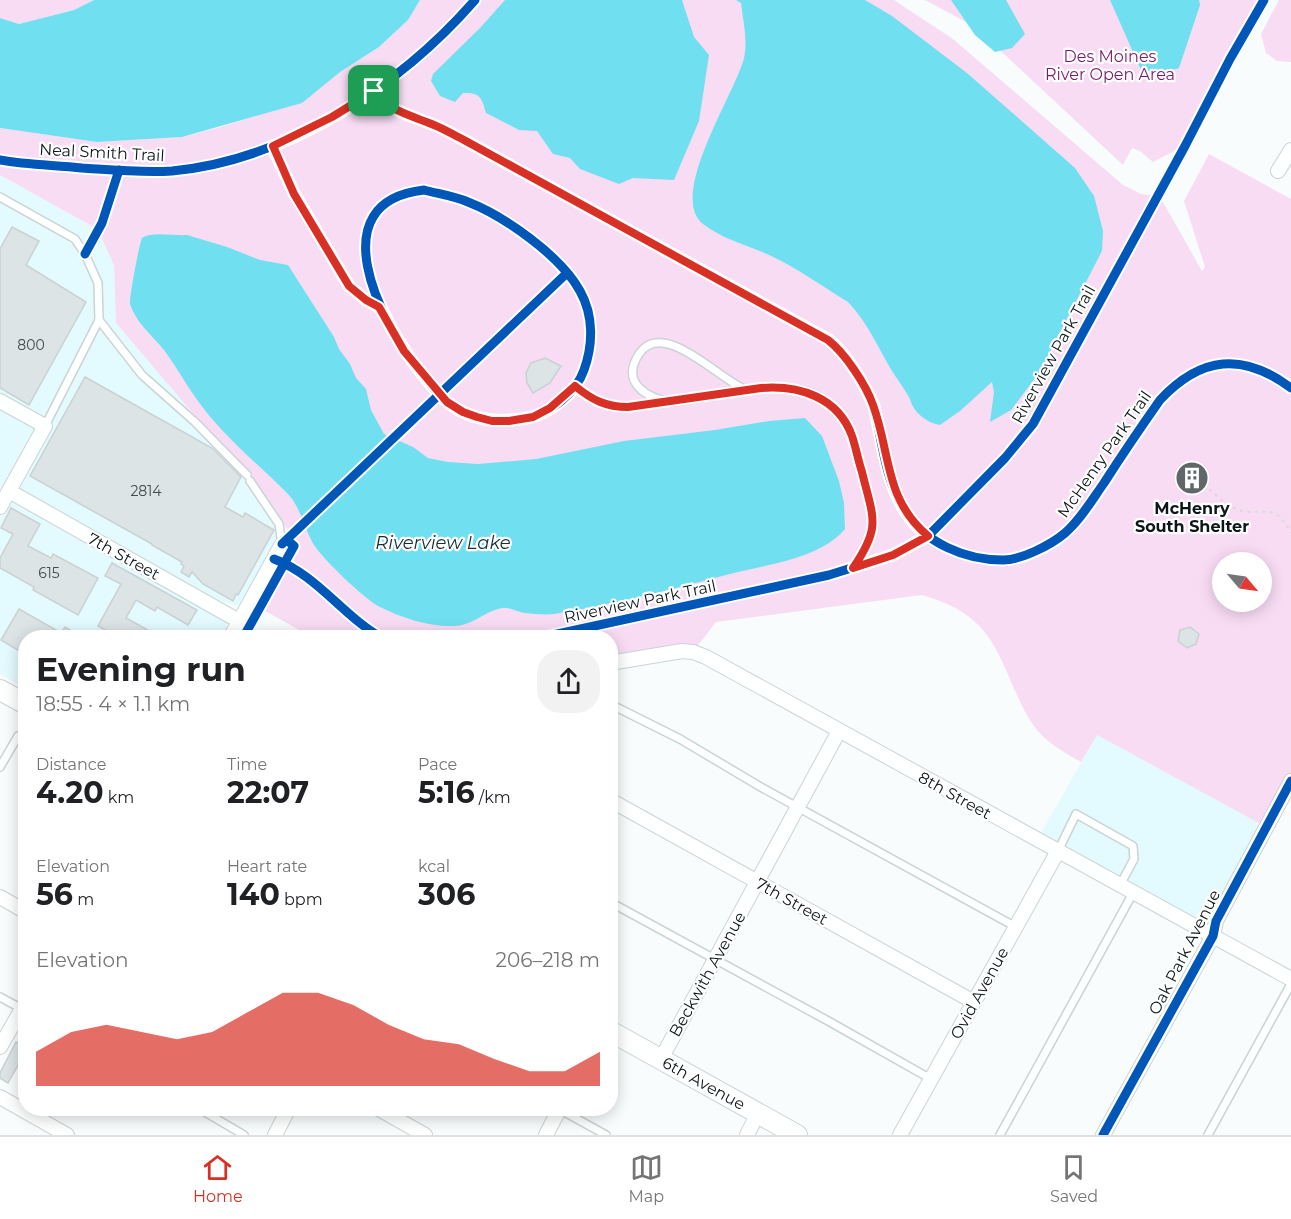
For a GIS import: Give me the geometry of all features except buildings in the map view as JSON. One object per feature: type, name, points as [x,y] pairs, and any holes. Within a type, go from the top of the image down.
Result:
[{"type":"main road","points":[[2,695],[18,701]]},
{"type":"main road","name":"6th Avenue","points":[[618,1035],[797,1135]]},
{"type":"street","points":[[1278,171],[1291,150]]},
{"type":"street","points":[[0,400],[45,426],[0,507]]},
{"type":"street","name":"7th Street","points":[[9,491],[239,621]]},
{"type":"street","points":[[234,630],[282,544]]},
{"type":"street","name":"8th Street","points":[[618,662],[682,651],[706,657],[1291,979]]},
{"type":"street","name":"Beckwith Avenue","points":[[661,1059],[839,731]]},
{"type":"street","name":"Oak Park Avenue","points":[[1103,1135],[1213,936],[1216,921],[1291,781]]},
{"type":"street","name":"7th Street","points":[[618,804],[974,1002]]},
{"type":"street","name":"Ovid Avenue","points":[[900,1135],[1058,851]]},
{"type":"street","points":[[0,897],[18,907]]},
{"type":"street","points":[[0,1047],[18,1017]]},
{"type":"street","points":[[0,1097],[18,1107]]},
{"type":"street","points":[[747,1135],[758,1113]]},
{"type":"street","points":[[34,1116],[67,1135]]},
{"type":"street","points":[[275,1135],[285,1116]]},
{"type":"street","points":[[391,1116],[425,1135]]},
{"type":"street","points":[[546,1135],[556,1116]]},
{"type":"lane","points":[[0,197],[75,239],[85,254],[98,283],[99,320],[45,426]]},
{"type":"lane","points":[[99,320],[142,375],[195,422],[249,478],[279,524],[282,544]]},
{"type":"lane","points":[[673,402],[662,401],[647,395],[636,386],[632,374],[634,363],[640,352],[649,345],[662,343],[680,346],[729,381],[747,390]]},
{"type":"lane","points":[[575,386],[600,403],[612,407],[673,402],[779,386],[804,390],[827,402],[852,435],[873,516],[870,541],[853,568]]},
{"type":"lane","points":[[618,708],[680,739],[1016,927]]},
{"type":"lane","points":[[0,767],[18,736]]},
{"type":"lane","points":[[1058,851],[1076,814],[1133,846],[1134,859],[1120,885]]},
{"type":"lane","points":[[1000,1135],[1133,893]]},
{"type":"lane","points":[[618,906],[931,1079]]},
{"type":"lane","points":[[1208,1135],[1291,984]]},
{"type":"lane","points":[[0,997],[18,1004]]},
{"type":"lane","points":[[212,1116],[244,1135]]},
{"type":"lane","points":[[572,1116],[606,1135]]},
{"type":"path","points":[[1203,485],[1236,509],[1274,512],[1285,521],[1291,533]]},
{"type":"shaded area","points":[[0,175],[90,225],[102,239],[114,265],[116,323],[190,410],[236,457],[259,486],[285,526],[237,606],[213,598],[21,489],[21,484],[54,425],[0,394]]},
{"type":"shaded area","points":[[0,408],[37,428],[0,493]]},
{"type":"shaded area","points":[[13,502],[225,620],[226,630],[18,630],[18,684],[0,674],[0,520]]},
{"type":"shaded area","points":[[1097,735],[1266,827],[1213,936],[1037,840]]},
{"type":"green space","points":[[0,0],[94,0],[74,10],[19,24],[0,18]]},
{"type":"green space","points":[[420,0],[894,0],[953,39],[1123,185],[1141,194],[1157,196],[1140,230],[1159,195],[1202,271],[1205,267],[1184,201],[1209,154],[1291,199],[1291,781],[1266,827],[1097,735],[1081,762],[1057,748],[1032,723],[998,653],[982,629],[963,612],[922,595],[716,622],[693,652],[618,662],[618,630],[299,630],[256,606],[288,548],[282,544],[291,535],[259,486],[236,457],[190,410],[116,323],[114,265],[102,239],[90,225],[0,175],[0,128],[97,142],[182,137],[259,115],[340,72],[379,47],[408,20]]},
{"type":"green space","name":"Des Moines River Open Area","points":[[925,0],[1259,0],[1178,149],[1153,162],[1140,151],[1132,148],[1123,165],[975,27]]},
{"type":"green space","points":[[1279,0],[1291,0],[1291,62],[1277,61],[1266,53],[1261,34]]},
{"type":"water","points":[[94,0],[420,0],[408,20],[379,47],[340,72],[302,103],[182,137],[97,142],[0,128],[0,18],[19,24],[74,10]]},
{"type":"water","points":[[505,0],[682,0],[694,37],[709,55],[699,121],[674,180],[633,178],[619,184],[580,169],[570,158],[553,154],[537,131],[519,130],[486,113],[477,95],[463,93],[455,102],[440,96],[431,81],[433,74]]},
{"type":"water","points":[[736,0],[865,0],[892,16],[967,73],[1075,168],[1094,196],[1103,231],[1102,251],[1039,373],[1011,410],[990,422],[994,392],[992,382],[960,411],[940,425],[926,419],[914,408],[867,326],[848,302],[779,260],[726,238],[703,224],[694,210],[693,191],[698,168],[744,58],[745,30],[741,3]]},
{"type":"water","points":[[951,0],[1006,0],[1025,34],[1012,48],[995,52],[975,35]]},
{"type":"water","points":[[1110,0],[1199,0],[1200,5],[1179,68],[1145,79]]},
{"type":"water","name":"Riverview Lake","points":[[157,234],[187,235],[260,260],[288,265],[334,337],[356,378],[366,389],[371,410],[384,434],[413,447],[428,458],[478,464],[536,459],[624,441],[805,418],[822,436],[839,481],[844,503],[845,529],[834,540],[820,548],[788,560],[638,597],[554,614],[525,613],[502,608],[467,624],[445,626],[406,618],[388,611],[373,603],[355,588],[319,552],[288,494],[213,420],[164,350],[140,323],[133,311],[130,304],[131,293],[142,238]]},
{"type":"pier","points":[[392,434],[398,437],[303,528],[300,522]]},
{"type":"cycle path","name":"Neal Smith Trail","points":[[0,160],[82,168],[161,172],[215,164],[258,152],[339,113],[377,89],[413,61],[475,0]]},
{"type":"cycle path","name":"Riverview Park Trail","points":[[576,630],[829,575],[893,555],[928,536],[1005,458],[1033,424],[1264,0]]},
{"type":"cycle path","name":"McHenry Park Trail","points":[[373,91],[386,104],[449,132],[829,340],[855,371],[874,406],[889,473],[905,511],[923,532],[947,548],[961,553],[989,559],[1010,559],[1036,551],[1059,538],[1071,528],[1086,509],[1160,400],[1175,385],[1191,374],[1207,367],[1239,364],[1256,368],[1291,388]]},
{"type":"cycle path","points":[[272,146],[294,193],[349,286],[379,307]]},
{"type":"cycle path","name":"Neal Smith Trail","points":[[85,254],[102,223],[119,170]]},
{"type":"cycle path","points":[[424,190],[468,202],[514,227],[560,264],[580,291],[590,320],[587,360],[575,387],[553,407],[536,416],[511,420],[473,416],[458,410],[445,400],[404,349],[376,295],[368,266],[366,239],[373,216],[392,199],[424,190]]},
{"type":"cycle path","points":[[282,544],[567,273]]},
{"type":"cycle path","points":[[247,630],[294,546],[287,540]]},
{"type":"cycle path","points":[[274,559],[304,575],[370,630]]},
{"type":"cycle path","points":[[1103,1135],[1213,936],[1216,921],[1291,781]]},
{"type":"place","name":"McHenry South Shelter","points":[[1192,478]]},
{"type":"route","points":[[374,91],[380,100],[400,113],[436,125],[821,335],[833,344],[865,388],[874,406],[890,478],[904,510],[918,528],[928,536],[893,555],[853,568],[870,541],[873,516],[852,435],[836,410],[827,402],[804,390],[779,386],[673,402],[612,407],[587,396],[575,386],[563,399],[550,408],[533,417],[509,421],[492,421],[477,417],[447,402],[404,351],[379,307],[349,286],[294,194],[273,146],[332,117],[374,91]]}]
